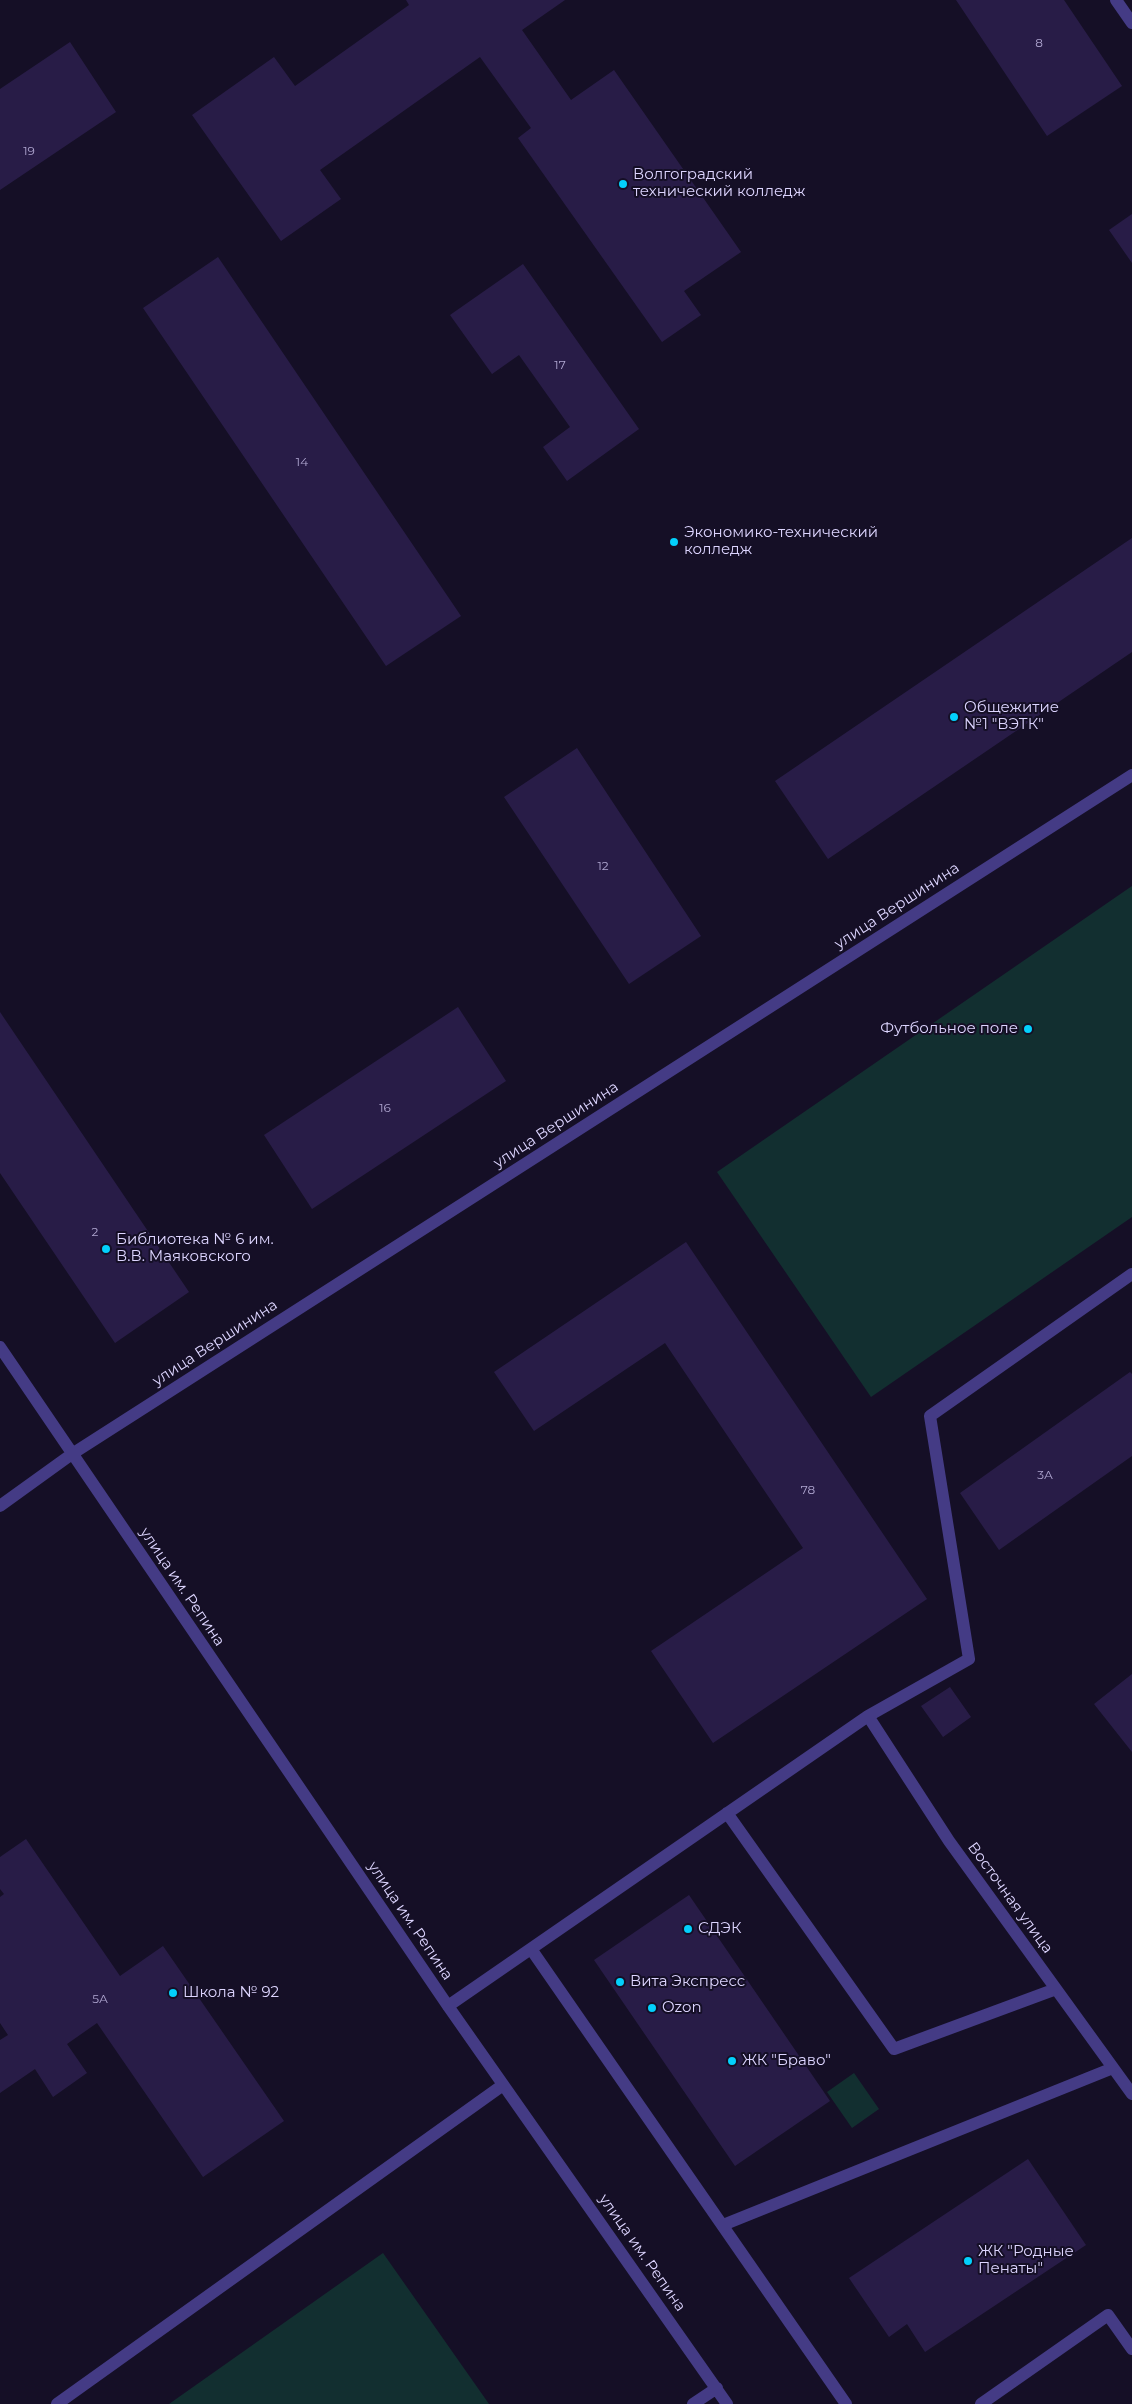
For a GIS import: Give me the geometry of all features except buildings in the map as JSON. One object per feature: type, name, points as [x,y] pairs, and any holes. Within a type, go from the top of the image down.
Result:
[{"type":"street","points":[[1116,0],[1132,23]]},
{"type":"street","name":"улица Вершинина","points":[[0,1506],[72,1454],[1132,775]]},
{"type":"street","points":[[448,2006],[868,1716],[970,1659],[930,1416],[1132,1274]]},
{"type":"street","name":"улица им. Репина","points":[[0,1348],[448,2006],[727,2404]]},
{"type":"street","name":"Восточная улица","points":[[868,1716],[949,1841],[1132,2094]]},
{"type":"street","points":[[728,1813],[894,2050],[1056,1989]]},
{"type":"street","points":[[531,1949],[846,2404]]},
{"type":"street","points":[[723,2225],[1113,2068]]},
{"type":"street","points":[[57,2404],[503,2085]]},
{"type":"street","points":[[981,2404],[1108,2315],[1132,2349]]},
{"type":"street","points":[[693,2404],[716,2388]]},
{"type":"green space","name":"Футбольное поле","points":[[1132,886],[1132,1217],[871,1397],[717,1172]]},
{"type":"green space","points":[[854,2073],[879,2109],[852,2128],[827,2092]]},
{"type":"green space","points":[[383,2253],[489,2404],[169,2404]]},
{"type":"place","name":"Волгоградский технический колледж","points":[[623,184]]},
{"type":"place","name":"Экономико-технический колледж","points":[[674,542]]},
{"type":"place","name":"Общежитие №1 \"ВЭТК\"","points":[[954,717]]},
{"type":"place","name":"Футбольное поле","points":[[1028,1029]]},
{"type":"place","name":"Библиотека № 6 им. В.В. Маяковского","points":[[106,1249]]},
{"type":"place","name":"СДЭК","points":[[688,1929]]},
{"type":"place","name":"Вита Экспресс","points":[[620,1982]]},
{"type":"place","name":"Школа № 92","points":[[173,1993]]},
{"type":"place","name":"Ozon","points":[[652,2008]]},
{"type":"place","name":"ЖК \"Браво\"","points":[[732,2061]]},
{"type":"place","name":"ЖК \"Родные Пенаты\"","points":[[968,2261]]}]
